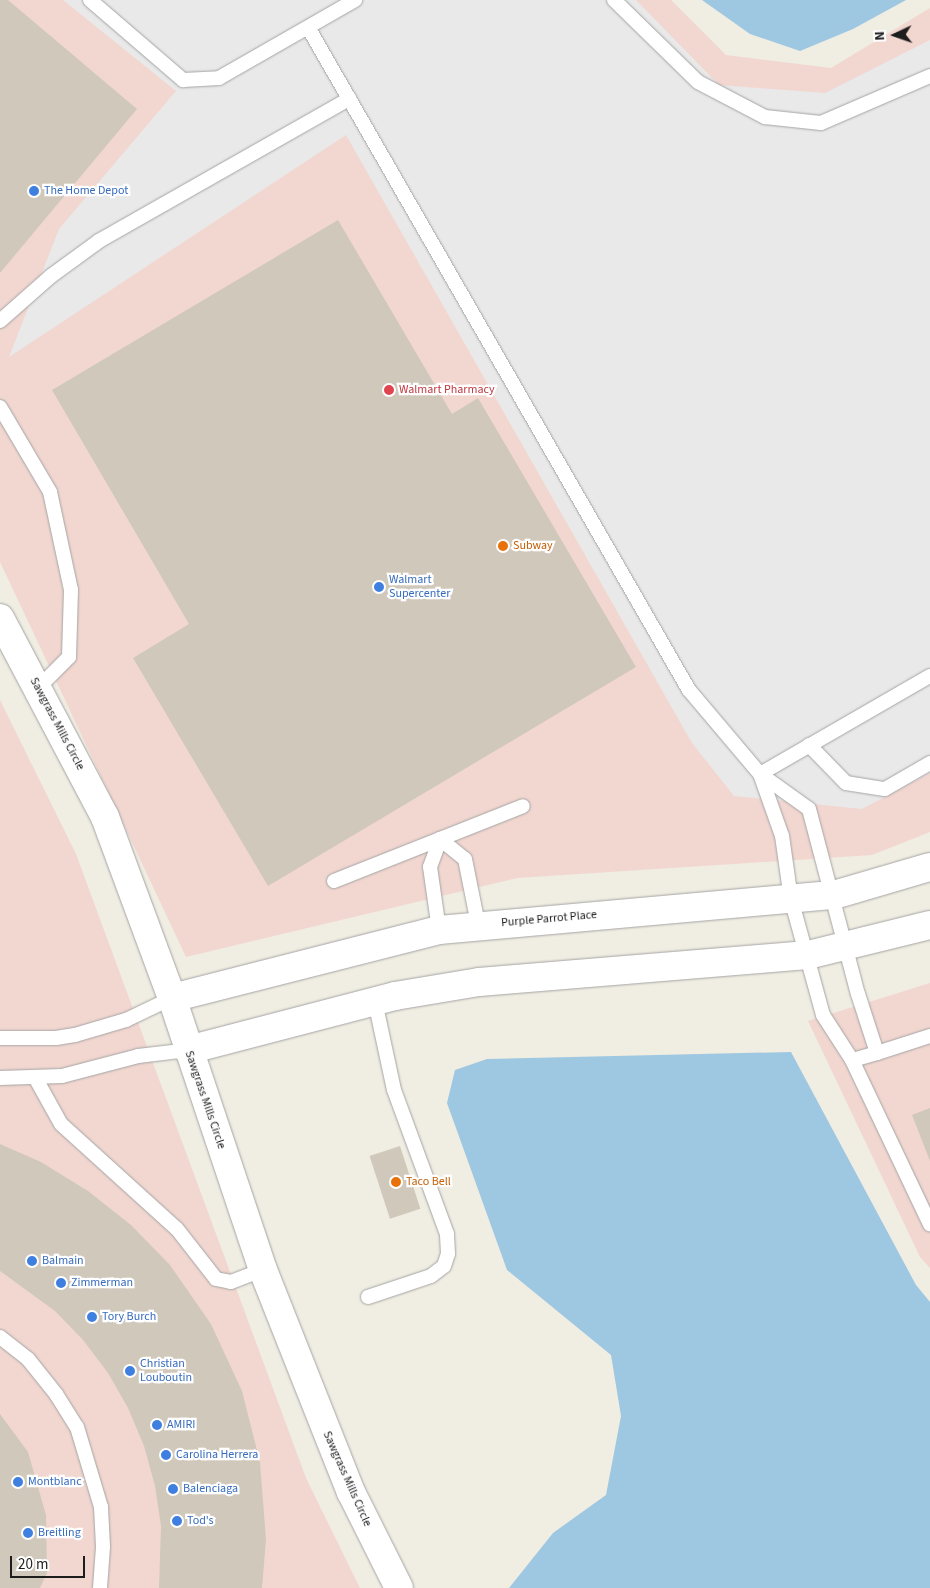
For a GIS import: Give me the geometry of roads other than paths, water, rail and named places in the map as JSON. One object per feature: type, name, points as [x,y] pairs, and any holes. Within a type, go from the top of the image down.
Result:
[{"type":"street","name":"Sawgrass Mills Circle","points":[[0,618],[39,687],[105,817],[172,998],[263,1270],[351,1492],[399,1588]]},
{"type":"street","name":"Purple Parrot Place","points":[[172,998],[439,930],[478,924],[834,895],[930,867]]},
{"type":"street","points":[[188,1050],[375,1001],[479,982],[808,955],[845,948],[930,925]]},
{"type":"lane","points":[[90,0],[183,80],[219,78],[309,29],[355,0]]},
{"type":"lane","points":[[614,0],[698,82],[765,117],[821,123],[930,76]]},
{"type":"lane","points":[[309,29],[688,690],[760,774],[809,809],[834,895],[845,948],[877,1053]]},
{"type":"lane","points":[[0,321],[50,276],[99,241],[349,99]]},
{"type":"lane","points":[[0,407],[50,492],[71,590],[69,657],[39,687]]},
{"type":"lane","points":[[760,774],[930,676]]},
{"type":"lane","points":[[809,746],[846,783],[885,789],[930,763]]},
{"type":"lane","points":[[760,774],[782,836],[791,900],[808,955],[823,1015],[852,1060],[930,1224]]},
{"type":"lane","points":[[334,881],[522,806]]},
{"type":"lane","points":[[440,839],[465,859],[478,924]]},
{"type":"lane","points":[[439,930],[430,867],[440,839]]},
{"type":"lane","points":[[0,1038],[56,1038],[74,1035],[126,1020],[172,998]]},
{"type":"lane","points":[[368,1297],[431,1276],[444,1266],[448,1254],[447,1234],[394,1090],[375,1001]]},
{"type":"lane","points":[[852,1060],[930,1036]]},
{"type":"lane","points":[[0,1078],[36,1079],[85,1072],[138,1056],[188,1050]]},
{"type":"lane","points":[[36,1079],[61,1124],[177,1230],[216,1279],[231,1282],[263,1270]]},
{"type":"lane","points":[[0,1337],[28,1360],[56,1394],[77,1426],[101,1507],[104,1547],[100,1588]]},
{"type":"water","points":[[702,0],[906,0],[853,29],[800,51],[750,34]]},
{"type":"water","points":[[791,1052],[916,1285],[930,1302],[930,1588],[509,1588],[553,1533],[606,1495],[621,1416],[611,1355],[507,1270],[447,1103],[455,1070],[487,1059]]},
{"type":"place","name":"The Home Depot","points":[[34,191]]},
{"type":"place","name":"Walmart Pharmacy","points":[[389,390]]},
{"type":"place","name":"Subway","points":[[503,546]]},
{"type":"place","name":"Walmart Supercenter","points":[[379,587]]},
{"type":"place","name":"Taco Bell","points":[[396,1182]]},
{"type":"place","name":"Balmain","points":[[32,1261]]},
{"type":"place","name":"Zimmerman","points":[[61,1283]]},
{"type":"place","name":"Tory Burch","points":[[92,1317]]},
{"type":"place","name":"Christian Louboutin","points":[[130,1371]]},
{"type":"place","name":"AMIRI","points":[[157,1425]]},
{"type":"place","name":"Carolina Herrera","points":[[166,1455]]},
{"type":"place","name":"Montblanc","points":[[18,1482]]},
{"type":"place","name":"Balenciaga","points":[[173,1489]]},
{"type":"place","name":"Tod's","points":[[177,1521]]},
{"type":"place","name":"Breitling","points":[[28,1533]]}]
